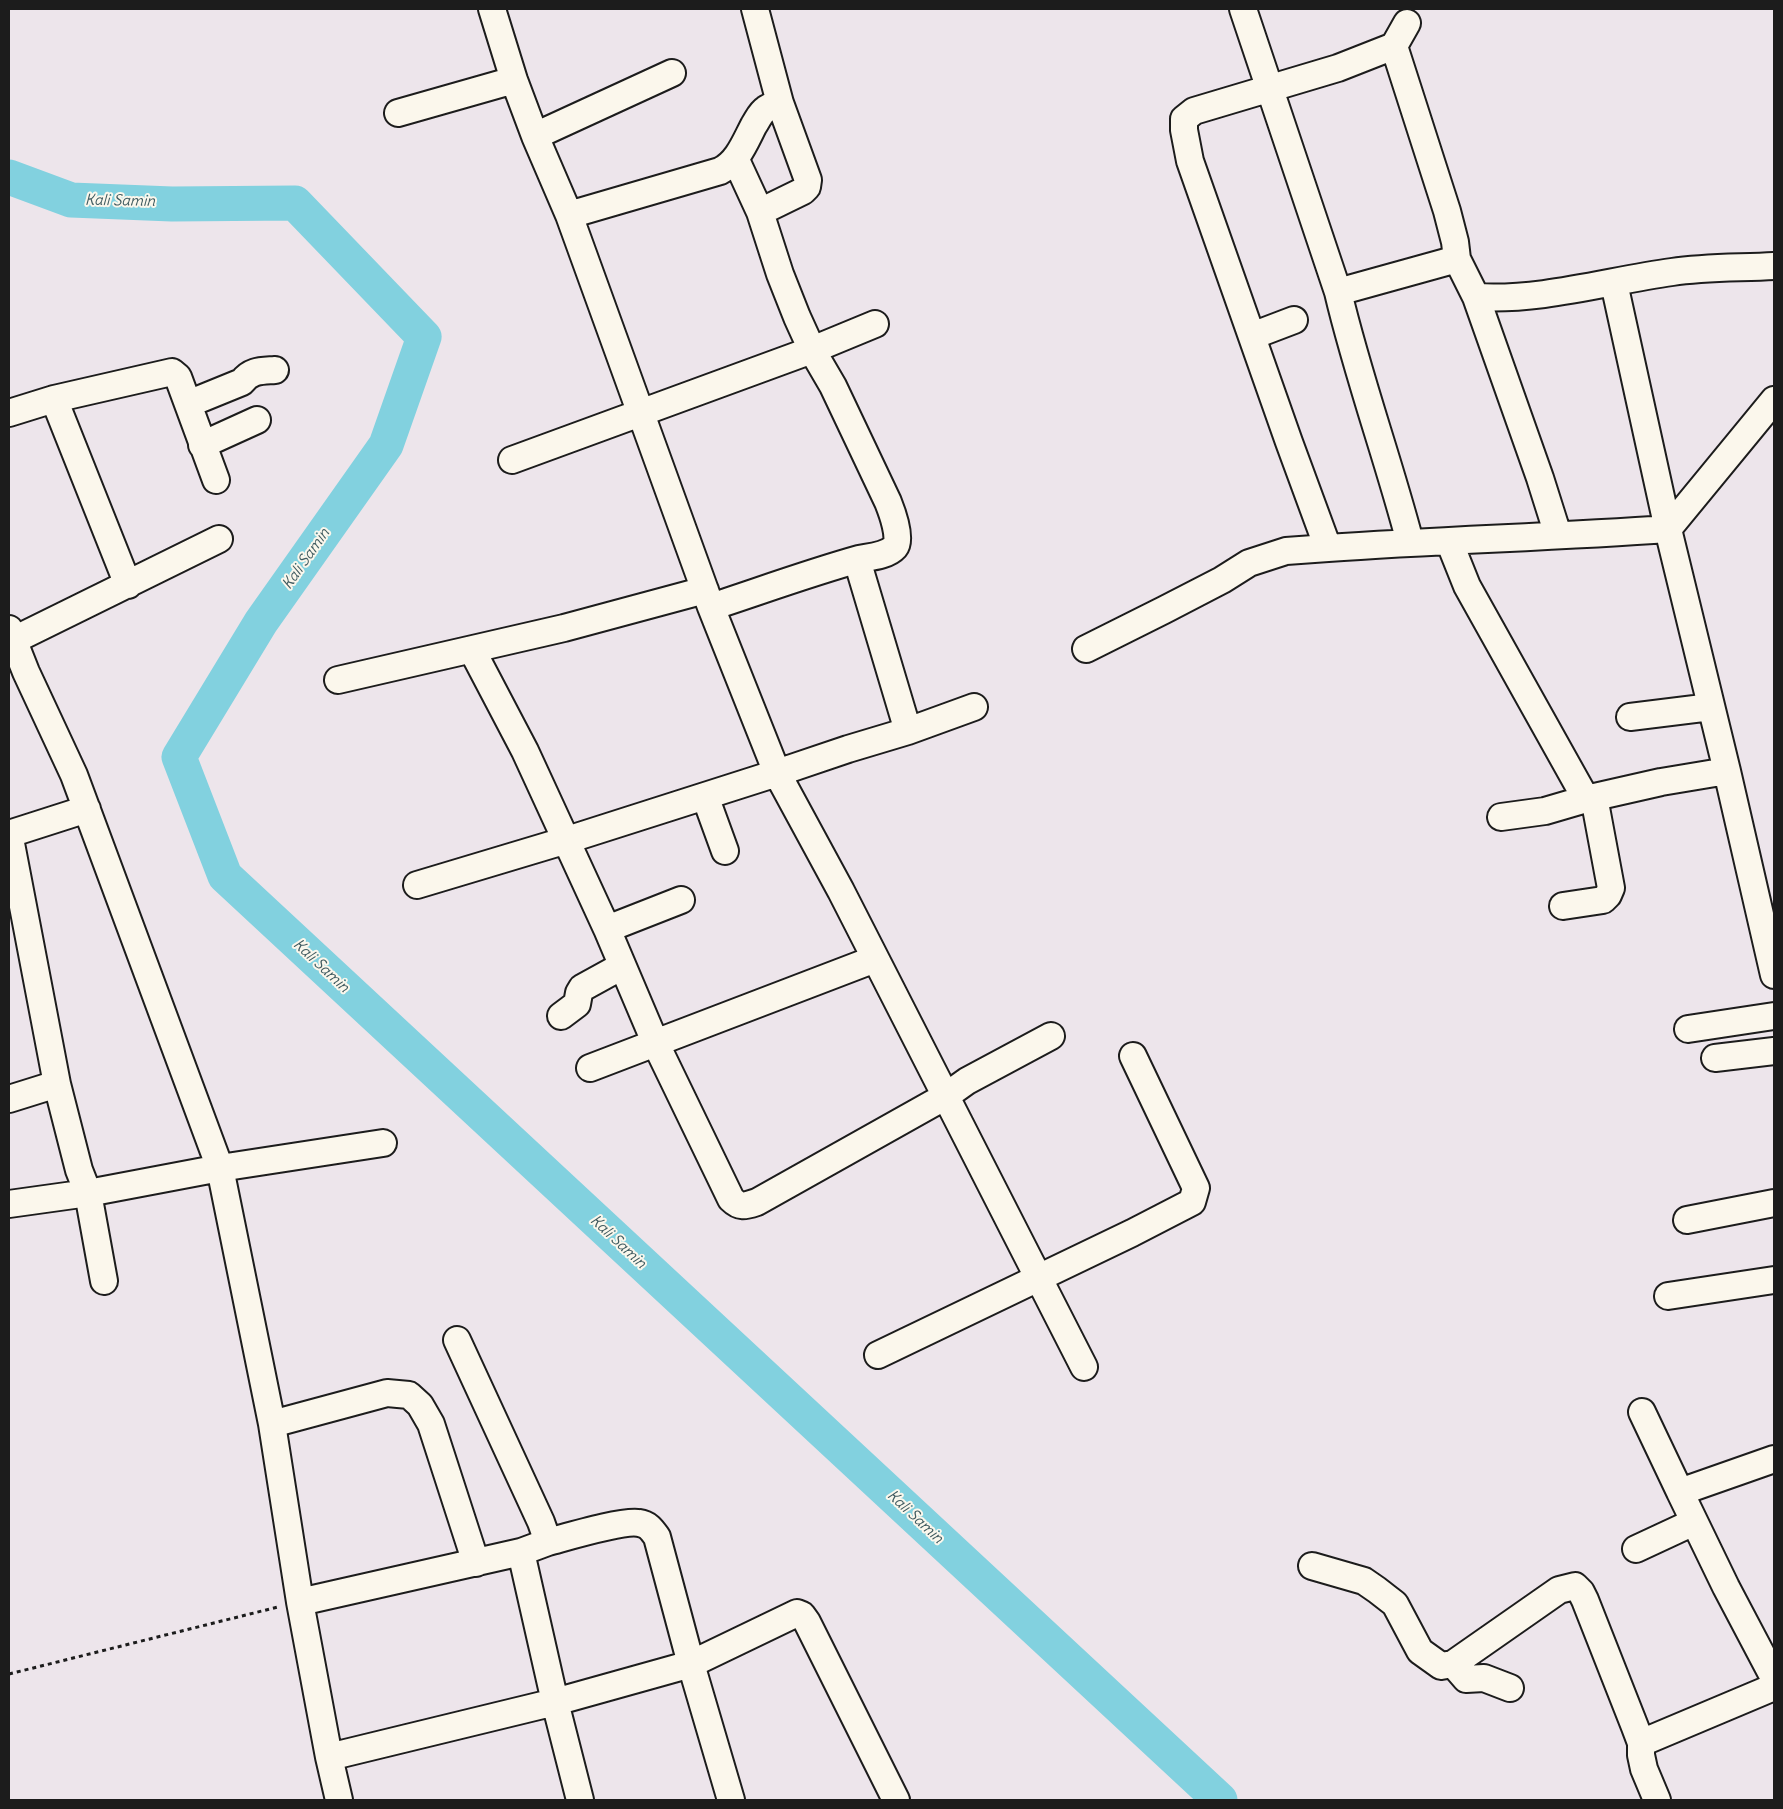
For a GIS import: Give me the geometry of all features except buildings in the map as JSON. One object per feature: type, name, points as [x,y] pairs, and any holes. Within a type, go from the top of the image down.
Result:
[{"type":"street","points":[[492,9],[514,80],[535,136],[569,214],[708,598],[777,773],[841,891],[1084,1367]]},
{"type":"street","points":[[755,9],[780,103],[808,180],[807,187],[803,191],[760,212]]},
{"type":"street","points":[[1243,9],[1338,292],[1349,340],[1410,542]]},
{"type":"street","points":[[1328,548],[1190,161],[1184,130],[1184,119],[1194,111],[1338,68],[1394,46],[1407,23]]},
{"type":"street","points":[[1394,46],[1447,211],[1456,242],[1457,259],[1476,297],[1540,478],[1558,535]]},
{"type":"street","points":[[535,136],[672,73]]},
{"type":"street","points":[[398,113],[514,80]]},
{"type":"street","points":[[569,214],[729,167],[736,160],[738,152],[762,113],[771,106],[780,103]]},
{"type":"street","points":[[338,680],[564,628],[708,598],[888,552],[894,548],[897,540],[893,515],[833,386],[812,350],[780,274],[760,212],[736,160]]},
{"type":"street","points":[[1338,292],[1457,259]]},
{"type":"street","points":[[1476,297],[1523,296],[1614,283],[1673,272],[1774,266]]},
{"type":"street","points":[[1614,283],[1668,528],[1728,771],[1774,975]]},
{"type":"street","points":[[1252,336],[1294,320]]},
{"type":"street","points":[[512,460],[812,350],[875,324]]},
{"type":"street","points":[[188,404],[242,382],[247,375],[256,371],[275,370]]},
{"type":"street","points":[[9,413],[54,399],[172,372],[178,377],[216,480]]},
{"type":"street","points":[[54,399],[128,585]]},
{"type":"street","points":[[1086,649],[1222,580],[1249,563],[1286,551],[1410,542],[1583,535],[1668,528],[1774,400]]},
{"type":"street","points":[[202,445],[257,420]]},
{"type":"street","points":[[219,540],[128,585],[11,634],[18,676],[66,756],[220,1168],[272,1424],[300,1602],[338,1800]]},
{"type":"street","points":[[1449,541],[1467,586],[1590,798],[1611,888],[1603,900],[1563,906]]},
{"type":"street","points":[[857,560],[908,731]]},
{"type":"street","points":[[472,650],[525,751],[567,840],[655,1042],[731,1199],[736,1204],[743,1206],[756,1202],[946,1096],[967,1081],[1052,1036]]},
{"type":"street","points":[[1630,717],[1711,706]]},
{"type":"street","points":[[417,885],[567,840],[777,773],[908,731],[974,707]]},
{"type":"street","points":[[1501,817],[1545,811],[1590,798],[1661,782],[1728,771]]},
{"type":"street","points":[[705,796],[725,851]]},
{"type":"street","points":[[87,809],[9,834],[57,1084],[77,1162],[88,1193],[104,1281]]},
{"type":"street","points":[[606,929],[682,900]]},
{"type":"street","points":[[590,1068],[875,959]]},
{"type":"street","points":[[561,1016],[577,1004],[582,988],[622,966]]},
{"type":"street","points":[[1688,1029],[1774,1016]]},
{"type":"street","points":[[1715,1058],[1774,1051]]},
{"type":"street","points":[[878,1355],[1040,1278],[1192,1202],[1196,1194],[1196,1188],[1133,1056]]},
{"type":"street","points":[[9,1099],[57,1084]]},
{"type":"street","points":[[9,1204],[88,1193],[220,1168],[383,1143]]},
{"type":"street","points":[[1687,1220],[1774,1203]]},
{"type":"street","points":[[1668,1296],[1774,1280]]},
{"type":"street","points":[[457,1340],[541,1522],[548,1542]]},
{"type":"street","points":[[272,1424],[387,1393],[409,1395],[420,1405],[431,1424],[476,1563]]},
{"type":"street","points":[[1642,1412],[1694,1522],[1774,1678]]},
{"type":"street","points":[[1680,1492],[1774,1459]]},
{"type":"street","points":[[300,1602],[476,1563],[521,1552],[548,1542],[624,1524],[639,1522],[649,1526],[657,1537],[691,1664],[731,1800]]},
{"type":"street","points":[[1636,1549],[1694,1522]]},
{"type":"street","points":[[521,1552],[555,1702],[580,1800]]},
{"type":"street","points":[[1312,1566],[1364,1581],[1395,1604],[1420,1651],[1441,1666],[1453,1664],[1559,1590],[1575,1586],[1586,1600],[1641,1744],[1644,1768],[1658,1800]]},
{"type":"street","points":[[329,1757],[555,1702],[691,1664],[793,1613],[802,1614],[896,1800]]},
{"type":"street","points":[[1453,1664],[1466,1679],[1484,1678],[1510,1688]]},
{"type":"street","points":[[1641,1744],[1774,1688]]},
{"type":"path","points":[[9,1674],[300,1602]]},
{"type":"waterway","name":"Kali Samin","points":[[9,177],[71,200],[172,204],[295,203],[424,337],[386,445],[261,622],[179,757],[225,876],[1220,1800]]}]
